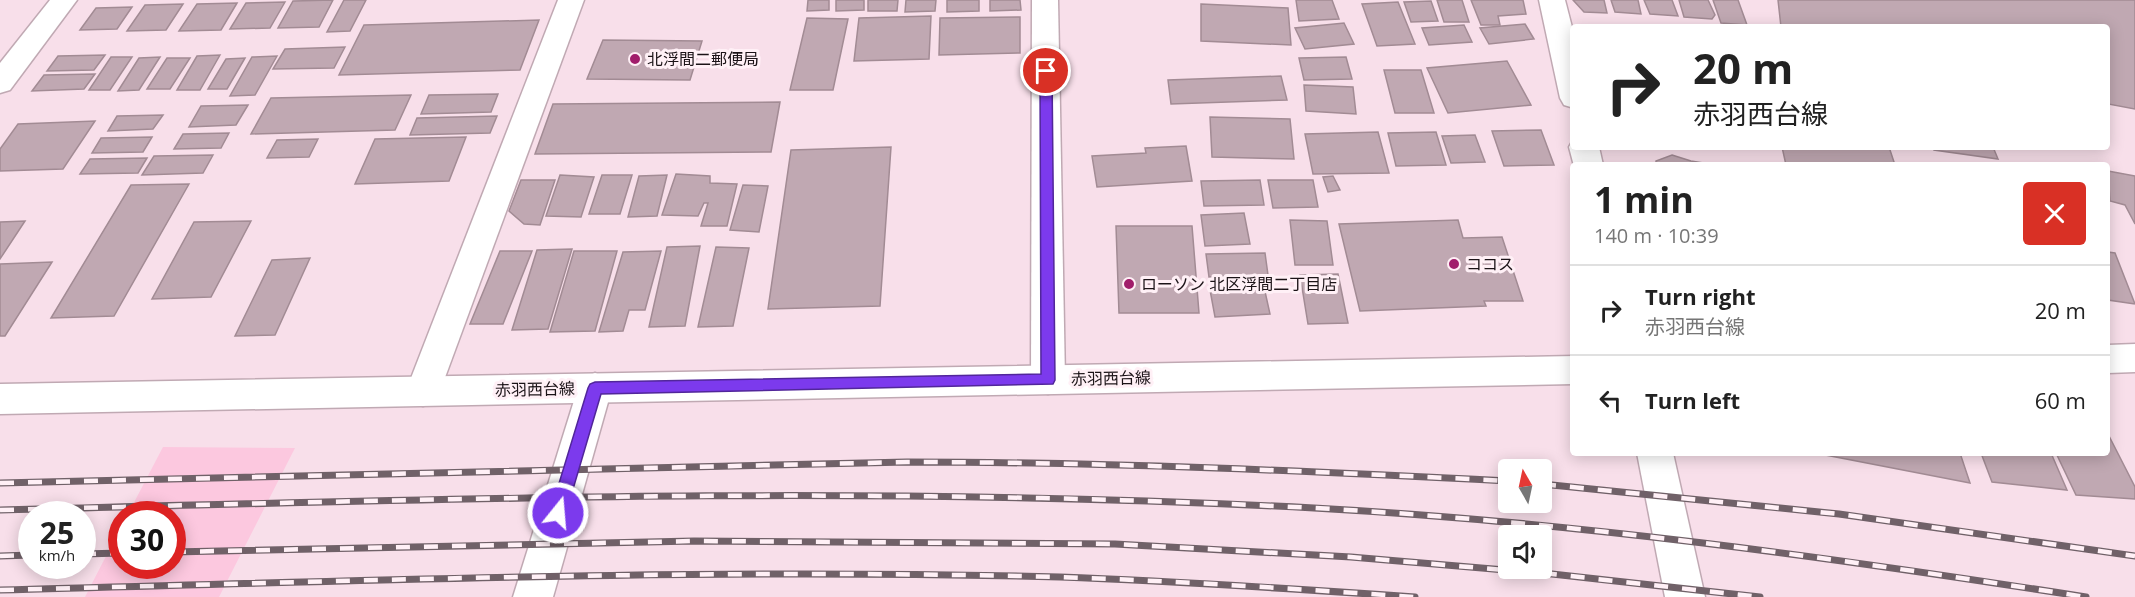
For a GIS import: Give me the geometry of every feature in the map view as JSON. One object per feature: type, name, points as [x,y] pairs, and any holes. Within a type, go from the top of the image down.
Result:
[{"type":"street","points":[[0,83],[64,0]]},
{"type":"street","points":[[423,391],[571,0]]},
{"type":"street","points":[[1046,0],[1048,380]]},
{"type":"street","points":[[1552,0],[1570,80]]},
{"type":"street","points":[[2110,359],[2135,358]]},
{"type":"street","name":"赤羽西台線","points":[[0,399],[1570,370]]},
{"type":"street","points":[[533,597],[595,388]]},
{"type":"street","points":[[1656,456],[1685,597]]},
{"type":"shaded area","points":[[163,447],[295,448],[219,597],[85,597],[108,552],[108,579],[186,579],[186,501],[135,501]]},
{"type":"building","points":[[333,0],[319,27],[278,28],[293,1]]},
{"type":"building","points":[[344,0],[366,0],[350,31],[327,32]]},
{"type":"building","points":[[808,0],[829,0],[829,10],[807,11]]},
{"type":"building","points":[[836,0],[864,0],[864,10],[836,11]]},
{"type":"building","points":[[868,0],[898,0],[897,11],[868,11]]},
{"type":"building","points":[[906,0],[936,0],[935,11],[905,12]]},
{"type":"building","points":[[947,0],[979,0],[979,11],[947,12]]},
{"type":"building","points":[[990,0],[1020,0],[1021,10],[990,11]]},
{"type":"building","points":[[1296,0],[1332,0],[1339,19],[1299,21]]},
{"type":"building","points":[[1437,0],[1462,0],[1469,22],[1444,22]]},
{"type":"building","points":[[1471,0],[1523,0],[1526,14],[1498,16],[1500,25],[1481,25]]},
{"type":"building","points":[[1573,0],[1604,0],[1607,13],[1584,12]]},
{"type":"building","points":[[1611,0],[1638,0],[1641,14],[1615,12]]},
{"type":"building","points":[[1644,0],[1672,0],[1678,16],[1650,14]]},
{"type":"building","points":[[1679,0],[1708,0],[1715,15],[1712,19],[1684,17]]},
{"type":"building","points":[[1713,0],[1738,0],[1747,24],[1721,23]]},
{"type":"building","points":[[1778,0],[2135,0],[2135,109],[2110,104],[2110,24],[1781,24]]},
{"type":"building","points":[[1431,1],[1438,21],[1411,22],[1404,2]]},
{"type":"building","points":[[285,2],[270,28],[230,29],[246,3]]},
{"type":"building","points":[[1398,2],[1415,44],[1377,46],[1362,4]]},
{"type":"building","points":[[237,3],[221,30],[179,31],[197,4]]},
{"type":"building","points":[[183,4],[166,30],[127,31],[145,5]]},
{"type":"building","points":[[1201,4],[1288,8],[1291,45],[1201,41]]},
{"type":"building","points":[[132,7],[117,29],[80,30],[96,8]]},
{"type":"building","points":[[931,16],[929,59],[854,61],[859,18]]},
{"type":"building","points":[[1020,17],[1020,53],[939,55],[940,18]]},
{"type":"building","points":[[807,18],[848,19],[833,90],[790,90]]},
{"type":"building","points":[[539,20],[520,70],[339,75],[364,25]]},
{"type":"building","points":[[1344,23],[1354,44],[1305,49],[1295,28]]},
{"type":"building","points":[[1525,24],[1534,39],[1489,44],[1480,28]]},
{"type":"building","points":[[1464,25],[1472,42],[1429,45],[1422,28]]},
{"type":"building","points":[[603,40],[702,41],[690,80],[587,79]]},
{"type":"building","points":[[345,47],[334,68],[273,69],[285,49]]},
{"type":"building","points":[[105,55],[94,70],[47,71],[58,56]]},
{"type":"building","points":[[220,55],[200,90],[177,90],[197,56]]},
{"type":"building","points":[[277,56],[255,95],[230,96],[252,57]]},
{"type":"building","points":[[111,57],[132,57],[110,90],[89,90]]},
{"type":"building","points":[[160,57],[139,90],[118,91],[139,58]]},
{"type":"building","points":[[1346,57],[1352,79],[1304,80],[1299,58]]},
{"type":"building","points":[[167,58],[190,58],[170,89],[147,89]]},
{"type":"building","points":[[245,58],[227,89],[208,89],[226,59]]},
{"type":"building","points":[[1507,61],[1531,105],[1448,113],[1427,68]]},
{"type":"building","points":[[1384,70],[1421,70],[1434,113],[1395,113]]},
{"type":"building","points":[[95,74],[84,89],[32,91],[44,75]]},
{"type":"building","points":[[1281,76],[1287,100],[1171,104],[1168,80]]},
{"type":"building","points":[[1304,85],[1353,87],[1356,114],[1306,111]]},
{"type":"building","points":[[498,94],[491,112],[421,114],[429,95]]},
{"type":"building","points":[[411,95],[395,130],[251,134],[271,98]]},
{"type":"building","points":[[780,102],[771,152],[535,154],[553,104]]},
{"type":"building","points":[[248,105],[236,125],[189,127],[201,106]]},
{"type":"building","points":[[163,115],[153,129],[108,131],[117,116]]},
{"type":"building","points":[[497,116],[490,133],[410,135],[417,118]]},
{"type":"building","points":[[1210,117],[1290,119],[1294,159],[1212,157]]},
{"type":"building","points":[[95,121],[63,169],[0,171],[0,149],[18,124]]},
{"type":"building","points":[[1541,130],[1554,165],[1504,166],[1492,131]]},
{"type":"building","points":[[1378,132],[1389,173],[1313,174],[1305,134]]},
{"type":"building","points":[[1436,132],[1446,165],[1396,166],[1388,133]]},
{"type":"building","points":[[229,133],[221,148],[174,149],[183,134]]},
{"type":"building","points":[[1475,135],[1485,162],[1451,163],[1442,136]]},
{"type":"building","points":[[152,137],[143,152],[92,153],[101,138]]},
{"type":"building","points":[[466,137],[449,181],[355,184],[375,139]]},
{"type":"building","points":[[318,139],[309,157],[267,158],[277,140]]},
{"type":"building","points":[[1186,146],[1192,181],[1097,187],[1092,156],[1146,153],[1145,148]]},
{"type":"building","points":[[891,147],[880,306],[768,309],[791,150]]},
{"type":"building","points":[[1783,150],[1890,150],[1894,162],[1785,162]]},
{"type":"building","points":[[1934,150],[1994,150],[1998,159]]},
{"type":"building","points":[[213,155],[203,173],[142,175],[154,156]]},
{"type":"building","points":[[1672,155],[1697,162],[1656,162]]},
{"type":"building","points":[[147,158],[138,173],[80,174],[90,159]]},
{"type":"building","points":[[2110,171],[2135,176],[2135,224],[2125,205],[2110,201]]},
{"type":"building","points":[[676,174],[710,176],[710,183],[737,184],[727,226],[701,226],[708,203],[704,203],[698,216],[662,215]]},
{"type":"building","points":[[560,175],[594,177],[581,217],[546,216]]},
{"type":"building","points":[[602,175],[632,175],[620,214],[589,214]]},
{"type":"building","points":[[667,175],[657,216],[628,217],[639,176]]},
{"type":"building","points":[[1333,176],[1340,190],[1328,192],[1323,177]]},
{"type":"building","points":[[521,180],[555,180],[540,225],[524,224],[509,211]]},
{"type":"building","points":[[1260,180],[1264,205],[1204,206],[1201,181]]},
{"type":"building","points":[[1268,180],[1313,180],[1318,207],[1273,208]]},
{"type":"building","points":[[189,184],[114,316],[51,318],[131,185]]},
{"type":"building","points":[[743,185],[768,186],[759,232],[730,230]]},
{"type":"building","points":[[1244,213],[1250,244],[1205,246],[1201,215]]},
{"type":"building","points":[[1290,220],[1327,221],[1333,265],[1295,265]]},
{"type":"building","points":[[1458,220],[1463,238],[1502,237],[1523,301],[1484,301],[1486,306],[1360,311],[1339,224]]},
{"type":"building","points":[[25,221],[0,259],[0,222]]},
{"type":"building","points":[[251,221],[211,297],[152,299],[194,222]]},
{"type":"building","points":[[1116,226],[1192,226],[1199,313],[1119,313]]},
{"type":"building","points":[[700,246],[685,326],[649,327],[667,247]]},
{"type":"building","points":[[716,247],[749,248],[733,326],[698,327]]},
{"type":"building","points":[[572,249],[548,329],[512,330],[537,250]]},
{"type":"building","points":[[500,251],[532,251],[503,324],[470,324]]},
{"type":"building","points":[[574,251],[617,251],[595,331],[550,332]]},
{"type":"building","points":[[661,251],[645,310],[629,310],[623,331],[599,332],[623,252]]},
{"type":"building","points":[[2110,252],[2115,253],[2135,304],[2110,300]]},
{"type":"building","points":[[1265,253],[1268,275],[1209,277],[1206,254]]},
{"type":"building","points":[[310,258],[275,335],[235,336],[272,260]]},
{"type":"building","points":[[52,262],[5,336],[0,336],[0,264]]},
{"type":"building","points":[[1338,274],[1348,323],[1308,324],[1300,275]]},
{"type":"building","points":[[1264,287],[1270,314],[1215,317],[1210,290]]},
{"type":"building","points":[[2110,438],[2135,487],[2135,499],[2076,495],[2057,456],[2110,456]]},
{"type":"building","points":[[1830,456],[1961,456],[1970,483]]},
{"type":"building","points":[[1982,456],[2052,456],[2067,490],[1992,482]]},
{"type":"railway","points":[[0,483],[907,462],[1133,465],[1498,481]]},
{"type":"railway","points":[[1552,485],[1839,514],[2135,556]]},
{"type":"railway","points":[[0,510],[657,496],[986,497],[1150,501],[1314,508],[1508,522],[1798,555],[2086,597]]},
{"type":"railway","points":[[186,552],[694,541],[1115,544],[1351,557],[1552,574],[1760,597]]},
{"type":"railway","points":[[96,554],[108,553]]},
{"type":"railway","points":[[0,556],[18,555]]},
{"type":"railway","points":[[0,590],[530,577],[795,574],[1060,577],[1415,597]]},
{"type":"place","name":"北浮間二郵便局","points":[[635,59]]},
{"type":"place","name":"ココス","points":[[1454,264]]},
{"type":"place","name":"ローソン 北区浮間二丁目店","points":[[1129,284]]},
{"type":"route","points":[[558,513],[595,388],[1048,380],[1046,71]]}]
